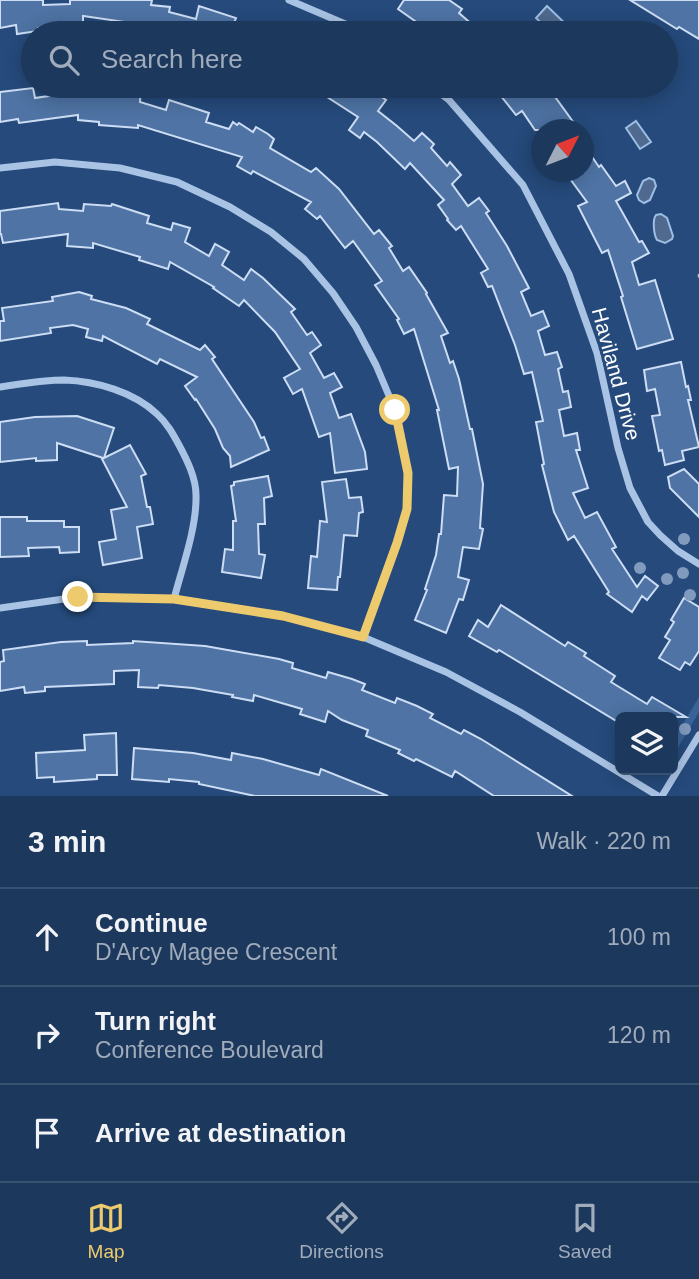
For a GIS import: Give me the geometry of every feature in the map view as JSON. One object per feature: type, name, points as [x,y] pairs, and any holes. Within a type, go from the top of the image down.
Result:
[{"type":"street","points":[[289,0],[338,21]]},
{"type":"street","name":"Haviland Drive","points":[[446,98],[523,185],[569,274],[597,353],[630,488],[648,522],[660,536],[699,564]]},
{"type":"street","points":[[0,168],[55,162],[120,168],[177,182],[230,207],[271,232],[304,259],[333,293],[356,327],[395,410],[408,473],[407,509],[363,637]]},
{"type":"street","points":[[0,387],[51,380],[104,386],[138,399],[170,429],[190,467],[197,494],[190,542],[174,599]]},
{"type":"street","points":[[0,608],[78,597],[174,599],[283,616],[363,637],[446,672],[520,712],[660,796],[699,735]]},
{"type":"path","points":[[699,274],[699,279]]},
{"type":"shaded area","points":[[547,6],[563,21],[539,21],[536,18]]},
{"type":"shaded area","points":[[636,121],[651,142],[640,149],[626,128]]},
{"type":"shaded area","points":[[649,178],[654,180],[656,186],[650,200],[644,203],[637,195],[643,181]]},
{"type":"shaded area","points":[[661,214],[667,218],[673,236],[665,243],[657,240],[654,231],[655,217]]},
{"type":"shaded area","points":[[699,697],[699,712],[678,748],[678,733]]},
{"type":"building","points":[[0,0],[43,0],[43,5],[70,4],[70,0],[152,0],[151,5],[170,7],[169,12],[196,19],[199,6],[236,18],[235,21],[118,21],[83,16],[83,21],[21,21],[21,33],[17,34],[16,25],[0,28]]},
{"type":"building","points":[[404,0],[449,0],[462,9],[459,13],[468,21],[415,21],[398,9]]},
{"type":"building","points":[[630,0],[699,0],[699,39],[678,28],[678,21],[664,21]]},
{"type":"building","points":[[21,89],[21,98],[140,98],[140,102],[166,110],[169,100],[209,113],[206,122],[229,129],[233,122],[237,125],[239,123],[253,132],[256,127],[274,139],[270,148],[311,172],[316,168],[339,189],[374,234],[379,230],[392,246],[389,248],[403,271],[409,267],[427,293],[448,333],[441,336],[450,363],[453,361],[459,379],[483,484],[480,528],[483,529],[479,549],[463,547],[458,577],[469,580],[463,600],[459,599],[446,633],[415,620],[427,590],[425,589],[441,534],[444,495],[457,496],[458,467],[449,469],[439,410],[414,329],[404,334],[397,320],[399,319],[375,285],[382,281],[353,241],[345,248],[320,216],[317,219],[305,209],[311,202],[253,171],[251,174],[237,166],[242,157],[138,125],[138,128],[99,125],[99,122],[78,120],[78,115],[19,123],[18,119],[0,122],[0,92]]},
{"type":"building","points":[[329,98],[386,100],[378,111],[414,141],[422,133],[434,144],[431,148],[447,166],[450,162],[461,175],[452,184],[468,206],[479,198],[489,211],[486,213],[529,288],[521,292],[531,316],[543,311],[549,326],[538,331],[545,355],[557,352],[562,367],[558,369],[563,392],[568,391],[571,407],[559,410],[564,436],[577,433],[580,450],[576,450],[588,488],[573,493],[585,518],[597,512],[616,547],[612,549],[637,587],[645,576],[658,586],[647,600],[642,596],[632,612],[607,594],[609,592],[574,536],[568,540],[554,512],[542,465],[544,464],[536,422],[543,421],[532,372],[524,374],[492,286],[488,287],[481,273],[488,269],[461,226],[456,230],[447,220],[438,205],[444,200],[410,163],[405,169],[364,132],[360,138],[349,130],[358,117]]},
{"type":"building","points":[[503,98],[556,98],[571,119],[531,119],[531,124],[522,111],[516,115]]},
{"type":"building","points":[[594,160],[616,186],[625,181],[631,193],[616,201],[639,242],[642,241],[649,253],[632,262],[639,285],[655,280],[673,339],[637,349],[608,250],[602,253],[578,206],[587,202],[572,182],[594,182]]},
{"type":"building","points":[[58,203],[59,209],[83,211],[84,204],[112,204],[149,216],[147,223],[171,230],[173,223],[190,228],[185,242],[209,256],[215,244],[229,252],[222,265],[244,280],[251,269],[263,278],[295,309],[291,312],[307,335],[312,332],[321,345],[310,353],[324,378],[334,373],[342,387],[330,393],[339,418],[351,414],[365,452],[367,469],[335,473],[330,433],[319,437],[302,389],[293,394],[284,378],[300,369],[275,332],[244,300],[239,306],[214,287],[170,262],[168,269],[139,260],[140,257],[93,243],[93,248],[67,246],[68,234],[3,243],[0,234],[0,211]]},
{"type":"building","points":[[79,292],[92,296],[91,299],[126,308],[150,319],[147,324],[200,350],[205,345],[215,357],[212,359],[254,422],[261,438],[264,437],[269,450],[231,467],[230,456],[223,448],[215,429],[185,386],[197,377],[160,359],[157,364],[103,336],[102,341],[86,337],[88,329],[73,325],[50,328],[51,333],[0,341],[0,321],[4,321],[2,308],[53,301],[52,297]]},
{"type":"building","points":[[681,362],[699,447],[682,451],[684,460],[665,465],[662,450],[659,451],[652,416],[660,415],[655,389],[647,391],[644,370]]},
{"type":"building","points":[[77,416],[114,428],[104,458],[130,445],[146,474],[141,476],[153,524],[137,527],[142,558],[103,565],[99,542],[116,539],[111,510],[127,507],[103,458],[57,443],[57,460],[36,461],[36,458],[0,462],[0,422],[35,417]]},
{"type":"building","points":[[684,469],[699,484],[699,517],[670,488],[668,477]]},
{"type":"building","points":[[268,476],[272,496],[264,498],[265,524],[258,524],[259,554],[265,555],[261,578],[222,572],[225,549],[233,550],[233,521],[236,521],[231,486],[234,482]]},
{"type":"building","points":[[346,479],[349,498],[361,497],[363,512],[359,513],[357,536],[344,535],[337,590],[308,588],[311,556],[317,557],[320,521],[327,522],[322,482]]},
{"type":"building","points":[[0,517],[27,517],[27,521],[64,521],[64,527],[79,527],[79,552],[60,553],[59,547],[28,548],[29,556],[0,557]]},
{"type":"building","points":[[684,598],[699,607],[699,651],[690,665],[685,662],[680,670],[659,658],[670,640],[665,637],[674,622],[671,620]]},
{"type":"building","points":[[501,605],[565,646],[568,642],[586,653],[584,656],[615,676],[611,682],[647,704],[652,697],[678,712],[615,712],[615,720],[499,650],[497,652],[469,636],[478,620],[488,627]]},
{"type":"building","points":[[87,641],[87,645],[133,641],[205,646],[279,659],[293,663],[292,668],[326,678],[328,672],[352,679],[365,684],[362,690],[395,703],[397,698],[417,706],[433,714],[430,718],[461,734],[464,730],[481,739],[572,796],[494,796],[455,771],[452,777],[398,753],[400,750],[366,736],[368,730],[342,720],[328,711],[325,722],[300,714],[302,709],[254,695],[253,701],[193,688],[159,685],[158,688],[138,687],[139,670],[114,671],[114,684],[45,687],[45,691],[25,693],[24,687],[0,691],[0,662],[4,661],[3,650]]},
{"type":"building","points":[[116,733],[117,775],[97,775],[97,779],[54,782],[54,777],[37,778],[36,753],[85,750],[84,735]]},
{"type":"building","points":[[134,748],[193,753],[231,760],[232,753],[319,775],[321,769],[388,796],[255,796],[199,782],[132,779]]},
{"type":"route","points":[[78,597],[174,599],[283,616],[363,637],[407,509],[408,473],[395,410]]}]
